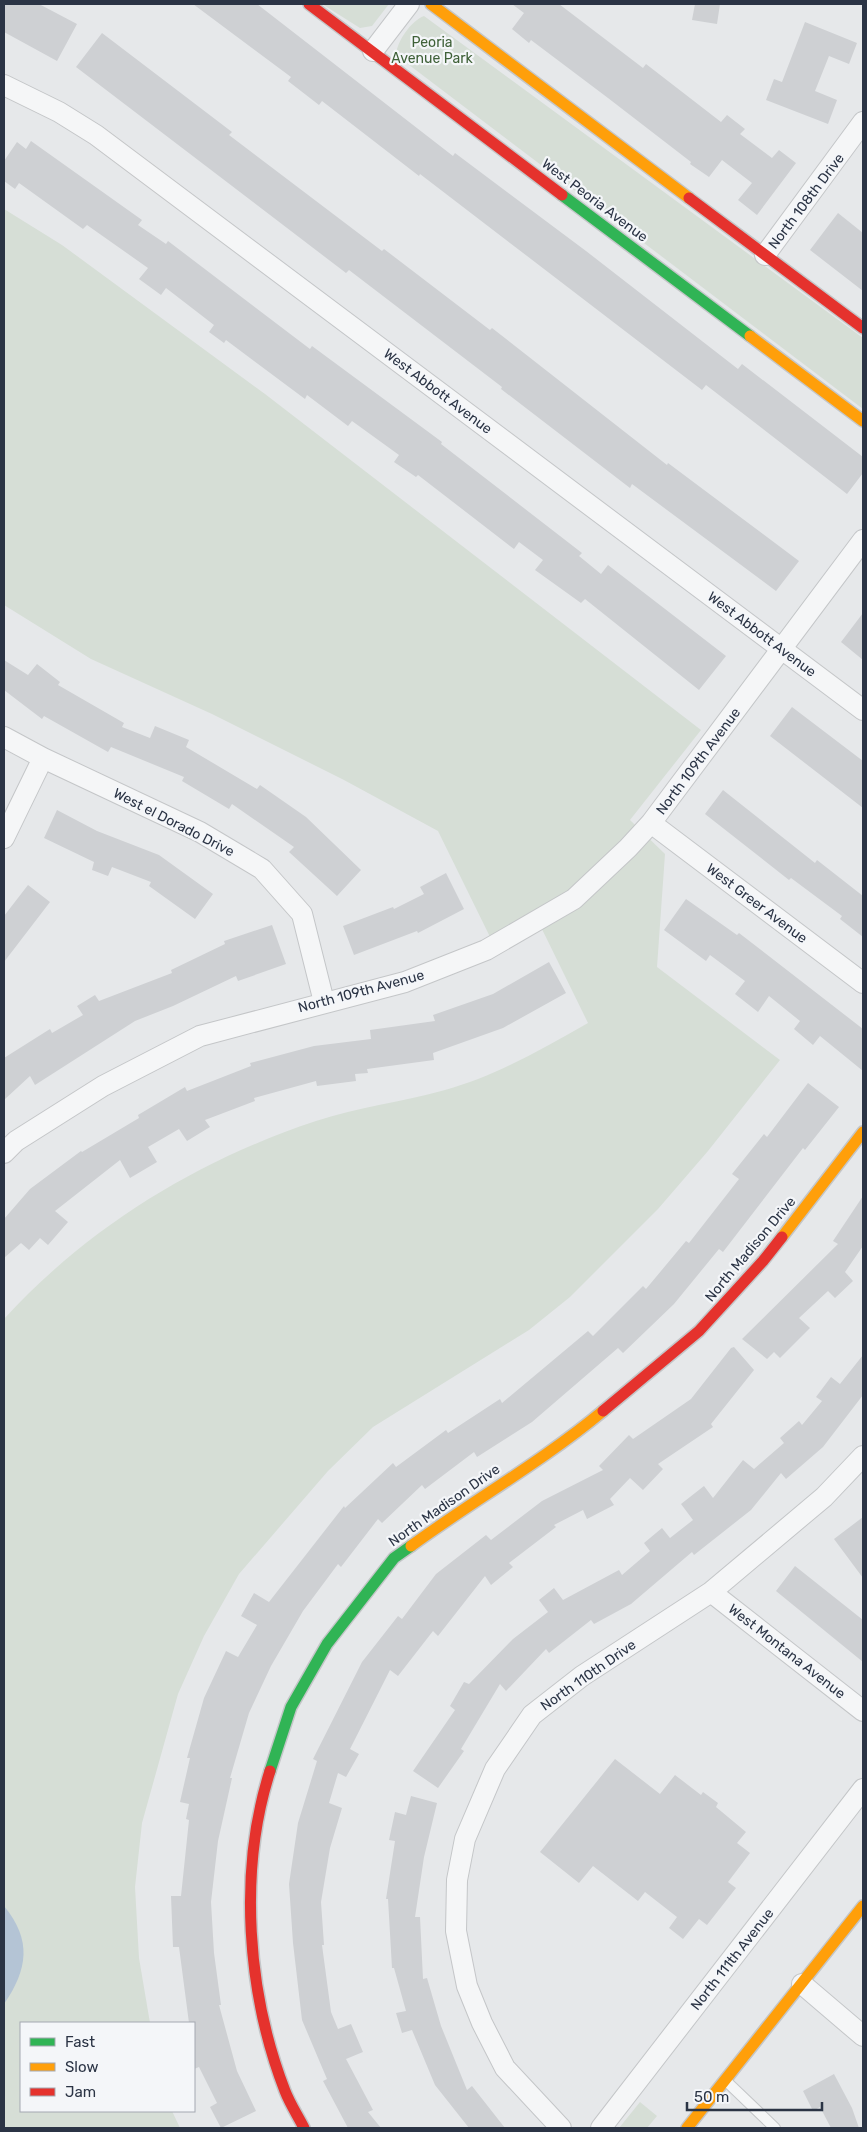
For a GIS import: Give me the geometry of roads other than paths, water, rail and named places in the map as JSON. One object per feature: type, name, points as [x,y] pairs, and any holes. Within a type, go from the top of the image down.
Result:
[{"type":"street","name":"West Peoria Avenue","points":[[309,4],[863,421]]},
{"type":"street","points":[[372,51],[409,4]]},
{"type":"street","points":[[431,4],[863,328]]},
{"type":"street","name":"West Abbott Avenue","points":[[4,85],[59,112],[96,135],[863,710]]},
{"type":"street","name":"North 108th Drive","points":[[765,255],[863,122]]},
{"type":"street","name":"North 109th Avenue","points":[[4,1152],[16,1141],[103,1086],[200,1036],[405,982],[486,950],[574,899],[628,848],[651,823],[863,540]]},
{"type":"street","name":"West el Dorado Drive","points":[[4,737],[43,758],[200,832],[262,869],[302,914],[324,1002]]},
{"type":"street","points":[[4,838],[43,758]]},
{"type":"street","name":"West Greer Avenue","points":[[651,823],[863,983]]},
{"type":"street","name":"North Madison Drive","points":[[304,2128],[285,2092],[268,2035],[254,1977],[251,1889],[262,1797],[291,1706],[326,1644],[394,1558],[460,1510],[572,1437],[699,1332],[763,1261],[863,1132]]},
{"type":"street","name":"North 110th Drive","points":[[562,2128],[505,2068],[482,2023],[467,1986],[456,1931],[457,1880],[465,1839],[495,1770],[532,1715],[582,1676],[711,1592],[824,1497],[863,1456]]},
{"type":"street","name":"West Montana Avenue","points":[[711,1592],[863,1711]]},
{"type":"street","name":"North 111th Avenue","points":[[601,2128],[863,1789]]},
{"type":"street","points":[[687,2128],[863,1906]]},
{"type":"street","points":[[802,1984],[863,2036]]},
{"type":"lane","points":[[725,2080],[775,2128]]},
{"type":"water","points":[[4,1906],[19,1931],[23,1943],[23,1955],[18,1979],[4,2004]]},
{"type":"park label","name":"Peoria Avenue Park","points":[[432,50]]}]
